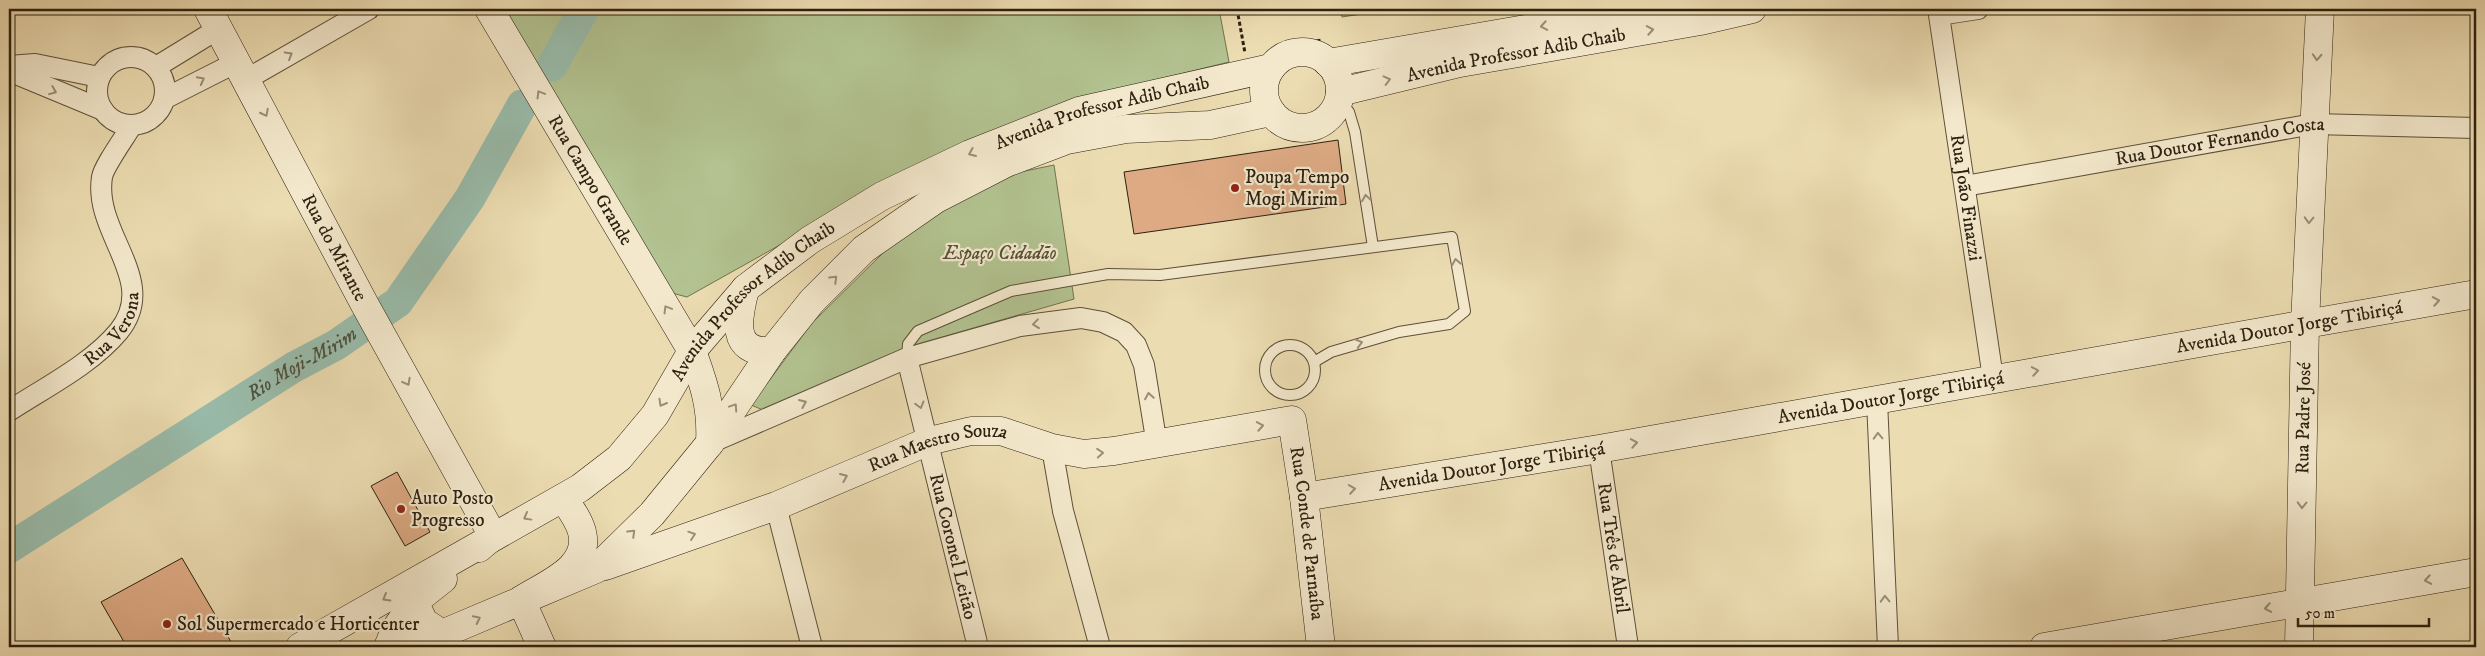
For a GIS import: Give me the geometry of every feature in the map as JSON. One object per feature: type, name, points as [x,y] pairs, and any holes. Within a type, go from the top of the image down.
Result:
[{"type":"street","points":[[164,99],[242,70],[370,9]]},
{"type":"street","name":"Rua Campo Grande","points":[[489,9],[692,351],[707,392],[712,418],[710,443]]},
{"type":"street","name":"Avenida Professor Adib Chaib","points":[[1328,62],[1643,9]]},
{"type":"street","name":"Avenida Professor Adib Chaib","points":[[1339,95],[1460,62],[1700,21],[1752,9]]},
{"type":"street","name":"Rua João Finazzi","points":[[1978,9],[1939,15],[1993,378]]},
{"type":"street","name":"Rua Padre José","points":[[2299,647],[2305,323],[2313,124],[2320,9]]},
{"type":"street","points":[[156,67],[213,19]]},
{"type":"street","name":"Rua do Mirante","points":[[213,19],[242,70],[383,339],[493,536]]},
{"type":"street","points":[[1304,52],[1317,55],[1328,62],[1339,81],[1339,95],[1333,112],[1322,122],[1309,128],[1295,128],[1271,112],[1264,90],[1266,78],[1271,68],[1280,59],[1292,53],[1304,52]]},
{"type":"street","points":[[9,71],[103,110],[111,118],[121,123],[132,125],[153,117],[160,109],[164,99],[165,88],[156,67],[136,56],[114,61],[105,68],[97,89],[103,110]]},
{"type":"street","points":[[9,66],[35,64],[100,77]]},
{"type":"street","name":"Avenida Professor Adib Chaib","points":[[300,647],[580,488],[618,458],[655,415],[692,351],[746,288],[818,235],[882,196],[970,154],[1079,111],[1271,68]]},
{"type":"street","name":"Avenida Professor Adib Chaib","points":[[398,647],[442,634],[596,568],[652,514],[710,443],[772,351],[812,300],[864,249],[936,199],[1006,163],[1066,140],[1126,130],[1210,125],[1271,112]]},
{"type":"street","name":"Rua Doutor Fernando Costa","points":[[1965,186],[2313,124],[2476,128]]},
{"type":"street","name":"Rua Verona","points":[[9,411],[98,353],[119,330],[131,310],[133,290],[125,261],[108,228],[102,200],[102,176],[132,125]]},
{"type":"street","points":[[746,288],[737,322],[740,333],[745,342],[752,348],[760,352],[772,351]]},
{"type":"street","name":"Avenida Doutor Jorge Tibiriçá","points":[[1304,497],[1877,401],[1993,378],[2476,294]]},
{"type":"street","points":[[710,443],[907,358],[1020,326],[1081,318],[1103,322],[1124,332],[1136,345],[1144,366],[1157,445]]},
{"type":"street","name":"Rua Coronel Leitão","points":[[907,358],[929,440],[978,647]]},
{"type":"street","points":[[1877,401],[1888,647]]},
{"type":"street","name":"Rua Maestro Souza","points":[[596,568],[776,506],[929,440],[971,431],[1001,431],[1052,448],[1084,454],[1157,445],[1293,407]]},
{"type":"street","name":"Rua Conde de Parnaíba","points":[[1293,407],[1321,647]]},
{"type":"street","points":[[1052,448],[1060,503],[1100,647]]},
{"type":"street","name":"Rua Três de Abril","points":[[1599,449],[1628,647]]},
{"type":"street","points":[[542,647],[521,600],[572,568],[580,558],[583,544],[582,531],[563,498]]},
{"type":"street","points":[[776,506],[812,647]]},
{"type":"street","points":[[388,647],[395,630],[414,602],[493,536]]},
{"type":"street","points":[[2044,647],[2476,572]]},
{"type":"street","points":[[414,602],[424,622],[442,634]]},
{"type":"lane","points":[[1339,95],[1348,112],[1355,132],[1373,247]]},
{"type":"lane","points":[[907,358],[908,344],[918,332],[1011,290],[1108,274],[1160,275],[1452,237],[1465,311],[1449,324],[1399,332],[1331,352],[1314,362]]},
{"type":"lane","points":[[1297,346],[1310,355],[1314,362],[1314,379],[1293,407],[1268,381],[1266,365],[1268,357],[1281,347],[1297,346]]},
{"type":"path","points":[[1237,9],[1245,53]]},
{"type":"green space","points":[[503,9],[1219,9],[1229,62],[1065,102],[787,241],[687,297],[668,292]]},
{"type":"green space","points":[[1240,9],[1282,9],[1241,14]]},
{"type":"green space","points":[[1340,9],[1394,9],[1342,17]]},
{"type":"green space","name":"Espaço Cidadão","points":[[1054,165],[1074,299],[911,346],[763,410],[751,405],[812,323],[887,249],[952,204],[1020,172]]},
{"type":"building","name":"Poupa Tempo Mogi Mirim","points":[[1338,140],[1346,204],[1134,234],[1124,172]]},
{"type":"building","name":"Auto Posto Progresso","points":[[397,472],[430,532],[405,546],[371,486]]},
{"type":"building","name":"Sol Supermercado e Horticenter","points":[[182,558],[234,647],[127,647],[101,602]]},
{"type":"waterway","name":"Rio Moji-Mirim","points":[[552,66],[584,9]]},
{"type":"waterway","name":"Rio Moji-Mirim","points":[[9,548],[294,367],[336,345],[398,302],[470,198],[522,105]]},
{"type":"place","name":"Poupa Tempo Mogi Mirim","points":[[1235,188]]},
{"type":"place","name":"Auto Posto Progresso","points":[[401,509]]},
{"type":"place","name":"Sol Supermercado e Horticenter","points":[[167,624]]}]
